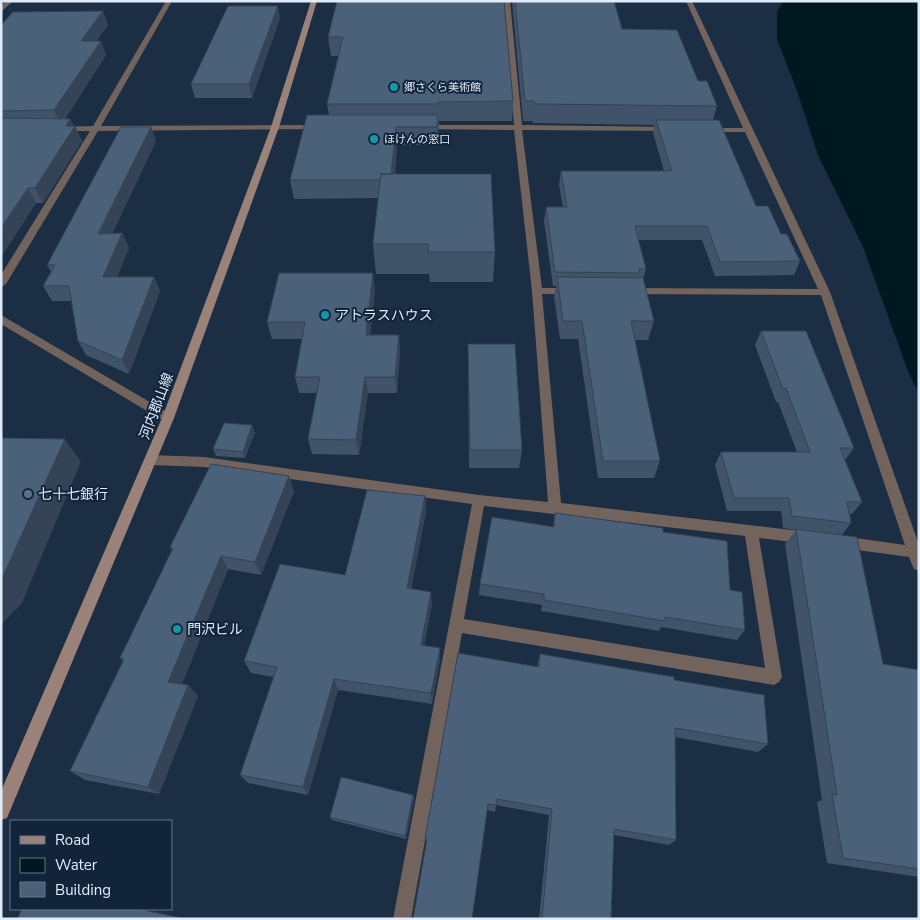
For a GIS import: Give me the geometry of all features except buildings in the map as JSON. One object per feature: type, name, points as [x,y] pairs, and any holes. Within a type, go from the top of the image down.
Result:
[{"type":"main road","name":"河内郡山線","points":[[1,812],[168,418],[275,127],[314,1]]},
{"type":"street","points":[[1,10],[10,1]]},
{"type":"street","points":[[1,284],[96,128],[169,1]]},
{"type":"street","points":[[507,1],[518,128],[537,291],[555,508]]},
{"type":"street","points":[[689,1],[825,292],[919,565]]},
{"type":"street","points":[[49,129],[329,127]]},
{"type":"street","points":[[418,127],[678,129]]},
{"type":"street","points":[[698,130],[748,130]]},
{"type":"street","points":[[537,291],[587,291]]},
{"type":"street","points":[[617,291],[825,292]]},
{"type":"street","points":[[1,319],[168,418]]},
{"type":"street","points":[[151,460],[204,462],[479,500],[751,531],[914,552]]},
{"type":"street","points":[[402,919],[479,500]]},
{"type":"street","points":[[456,625],[774,677],[751,531]]},
{"type":"water","points":[[783,1],[919,1],[919,393],[909,374],[863,247],[818,155],[796,88],[777,39],[777,12]]},
{"type":"place","name":"郷さくら美術館","points":[[394,87]]},
{"type":"place","name":"ほけんの窓口","points":[[374,139]]},
{"type":"place","name":"アトラスハウス","points":[[325,315]]},
{"type":"place","name":"七十七銀行","points":[[28,494]]},
{"type":"place","name":"門沢ビル","points":[[177,629]]}]
